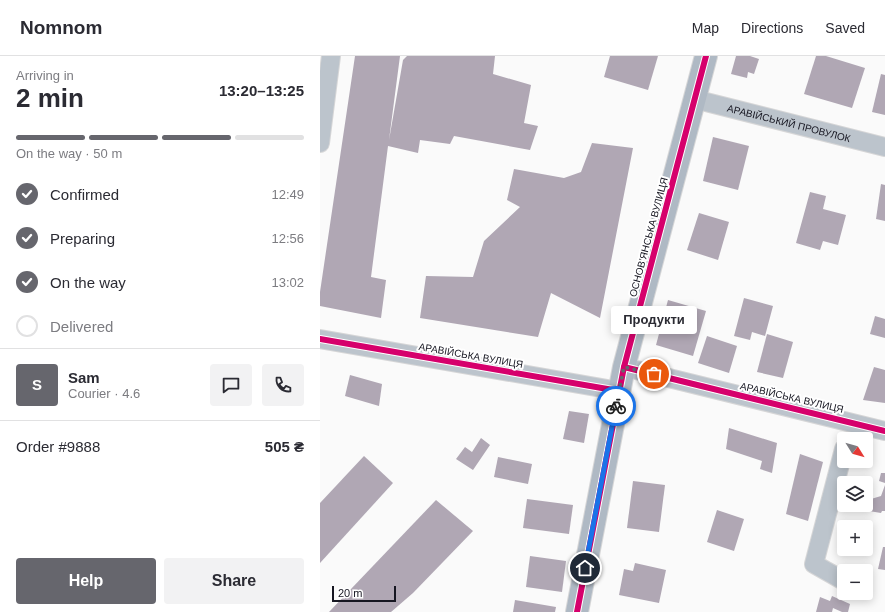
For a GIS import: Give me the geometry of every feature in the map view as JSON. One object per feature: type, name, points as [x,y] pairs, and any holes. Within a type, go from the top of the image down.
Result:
[{"type":"street","points":[[320,143],[331,56]]},
{"type":"street","name":"ОСНОВ’ЯНСЬКА ВУЛИЦЯ","points":[[577,612],[624,367],[706,56]]},
{"type":"street","name":"АРАВІЙСЬКИЙ ПРОВУЛОК","points":[[694,99],[885,147]]},
{"type":"street","name":"АРАВІЙСЬКА ВУЛИЦЯ","points":[[320,339],[619,391]]},
{"type":"street","name":"АРАВІЙСЬКА ВУЛИЦЯ","points":[[624,367],[885,431]]},
{"type":"street","points":[[848,432],[851,422]]},
{"type":"street","points":[[837,577],[814,564],[839,468]]},
{"type":"building","points":[[355,56],[400,56],[389,140],[403,60],[407,56],[495,56],[493,74],[531,85],[524,123],[538,126],[530,150],[454,136],[450,144],[420,140],[418,153],[388,146],[371,277],[386,280],[381,318],[320,306],[320,292]]},
{"type":"building","points":[[610,56],[658,56],[648,90],[604,77]]},
{"type":"building","points":[[736,56],[750,56],[759,59],[754,74],[748,72],[747,78],[731,74]]},
{"type":"building","points":[[816,56],[826,56],[865,68],[852,108],[804,94]]},
{"type":"building","points":[[881,74],[885,75],[885,115],[872,112]]},
{"type":"building","points":[[713,137],[749,146],[738,190],[703,181]]},
{"type":"building","points":[[592,143],[633,148],[600,318],[551,293],[538,337],[420,318],[426,276],[473,277],[484,241],[520,207],[507,200],[514,169],[564,178],[581,172]]},
{"type":"building","points":[[881,184],[885,185],[885,221],[876,219]]},
{"type":"building","points":[[810,192],[826,196],[823,209],[846,215],[838,245],[823,241],[820,250],[796,243]]},
{"type":"building","points":[[699,213],[729,222],[718,260],[687,250]]},
{"type":"building","points":[[744,298],[773,306],[765,336],[752,332],[750,340],[734,336]]},
{"type":"building","points":[[668,300],[706,311],[693,356],[656,345]]},
{"type":"building","points":[[875,316],[885,319],[885,338],[870,334]]},
{"type":"building","points":[[767,334],[793,342],[783,378],[757,372]]},
{"type":"building","points":[[707,336],[737,346],[729,373],[698,363]]},
{"type":"building","points":[[874,367],[885,370],[885,403],[863,400]]},
{"type":"building","points":[[350,375],[382,384],[379,406],[345,396]]},
{"type":"building","points":[[569,411],[589,414],[584,443],[563,439]]},
{"type":"building","points":[[729,428],[777,443],[772,473],[760,469],[762,461],[726,449]]},
{"type":"building","points":[[481,438],[490,445],[473,470],[456,459],[465,447],[472,452]]},
{"type":"building","points":[[800,454],[823,462],[808,521],[786,514]]},
{"type":"building","points":[[364,456],[393,483],[320,563],[320,503]]},
{"type":"building","points":[[498,457],[532,464],[528,484],[494,477]]},
{"type":"building","points":[[881,473],[885,473],[885,483],[879,481]]},
{"type":"building","points":[[633,481],[665,485],[659,532],[627,528]]},
{"type":"building","points":[[885,485],[885,511],[882,511],[881,513],[873,512],[873,498],[881,496]]},
{"type":"building","points":[[527,499],[573,505],[569,534],[523,528]]},
{"type":"building","points":[[436,500],[473,531],[413,593],[391,612],[329,612]]},
{"type":"building","points":[[717,510],[744,519],[734,551],[707,542]]},
{"type":"building","points":[[883,547],[885,547],[885,570],[878,569]]},
{"type":"building","points":[[530,556],[566,561],[562,592],[526,587]]},
{"type":"building","points":[[635,563],[666,570],[659,603],[619,595],[624,569],[633,571]]},
{"type":"building","points":[[832,596],[837,598],[837,600],[850,604],[848,612],[842,612],[833,608],[832,612],[816,612],[820,597],[830,601]]},
{"type":"building","points":[[515,600],[556,607],[555,612],[513,612]]},
{"type":"cycle path","points":[[577,612],[624,367],[706,56]]},
{"type":"cycle path","points":[[320,339],[619,391]]},
{"type":"cycle path","points":[[624,367],[885,431]]},
{"type":"way so far","points":[[616,406],[624,367],[654,374]]},
{"type":"place","name":"Продукти","points":[[654,374]]},
{"type":"route","points":[[585,568],[616,406]]}]
